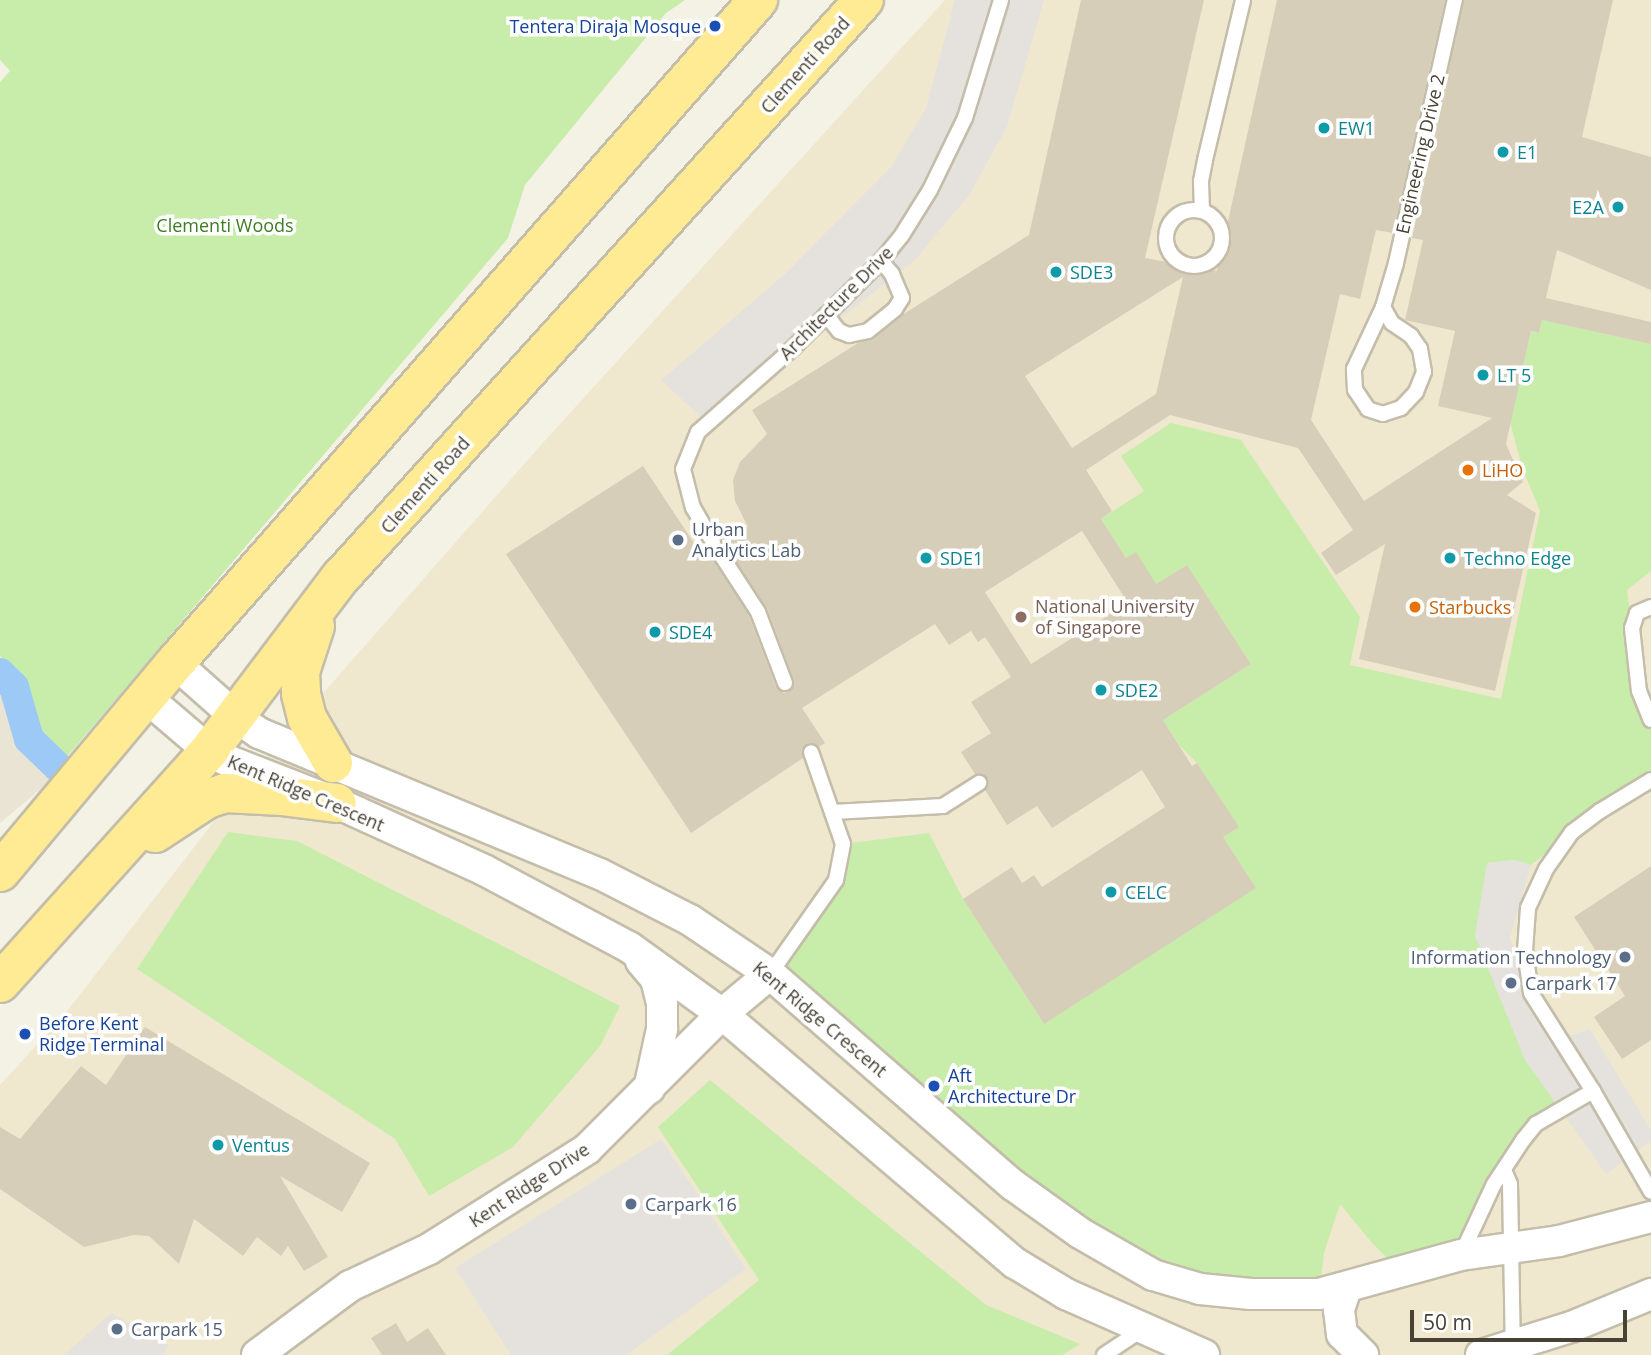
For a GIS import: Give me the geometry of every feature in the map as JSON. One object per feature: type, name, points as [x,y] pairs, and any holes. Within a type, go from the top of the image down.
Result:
[{"type":"main road","points":[[0,872],[175,663],[758,0]]},
{"type":"main road","name":"Clementi Road","points":[[0,983],[209,751],[341,578],[864,0]]},
{"type":"main road","points":[[333,762],[307,718],[300,672],[320,615],[341,578]]},
{"type":"main road","points":[[113,860],[207,799],[225,793],[337,803]]},
{"type":"street","name":"Kent Ridge Crescent","points":[[175,663],[236,717],[259,733],[600,874],[690,920],[770,974],[1013,1185],[1080,1233],[1153,1275],[1200,1289],[1251,1294],[1319,1294],[1461,1255],[1559,1241],[1651,1217]]},
{"type":"street","name":"Kent Ridge Crescent","points":[[148,698],[209,751],[337,803],[514,884],[629,947],[722,1014],[1015,1262],[1066,1294],[1205,1355]]},
{"type":"street","points":[[629,947],[656,979],[662,1003],[662,1029],[649,1089]]},
{"type":"street","name":"Kent Ridge Drive","points":[[257,1355],[275,1329],[350,1286],[429,1249],[587,1149],[722,1014],[770,974]]},
{"type":"street","points":[[1346,1288],[1339,1310],[1342,1334],[1363,1355]]},
{"type":"street","points":[[1481,1355],[1514,1351],[1651,1294]]},
{"type":"lane","name":"Architecture Drive","points":[[713,542],[693,508],[683,469],[698,432],[826,315],[881,261],[902,235],[930,190],[965,118],[1001,0]]},
{"type":"lane","points":[[1202,211],[1201,181],[1243,0]]},
{"type":"lane","name":"Engineering Drive 2","points":[[1383,307],[1392,323],[1411,336],[1420,349],[1424,372],[1416,392],[1401,408],[1384,414],[1368,409],[1355,390],[1354,369],[1383,307],[1396,263],[1455,0]]},
{"type":"lane","points":[[826,315],[839,331],[849,335],[868,331],[895,309],[902,298],[892,274],[881,261]]},
{"type":"lane","points":[[721,555],[758,612],[785,683]]},
{"type":"lane","points":[[1651,607],[1637,613],[1632,628],[1639,691],[1651,720]]},
{"type":"lane","points":[[1638,669],[1651,659]]},
{"type":"lane","points":[[770,974],[836,880],[843,844],[811,752]]},
{"type":"lane","points":[[1651,780],[1600,811],[1572,832],[1546,869],[1528,908],[1525,951],[1531,993],[1593,1091],[1651,1192]]},
{"type":"lane","points":[[833,812],[943,806],[979,783]]},
{"type":"lane","points":[[1461,1255],[1494,1184],[1536,1124],[1593,1091]]},
{"type":"lane","points":[[1504,1170],[1510,1184],[1514,1351]]},
{"type":"lane","points":[[1104,1355],[1143,1329]]},
{"type":"shaded area","name":"National University of Singapore","points":[[945,0],[1651,0],[1651,1355],[0,1355],[0,1085],[65,1014],[239,789],[541,445]]},
{"type":"shaded area","points":[[955,0],[1044,0],[1007,127],[969,195],[915,260],[804,347],[728,411],[713,428],[661,380],[785,274],[891,167],[926,108]]},
{"type":"shaded area","points":[[0,673],[14,687],[29,739],[62,771],[0,823]]},
{"type":"shaded area","name":"Carpark 17","points":[[1514,860],[1531,865],[1510,938],[1549,1042],[1590,1029],[1651,1130],[1651,1141],[1606,1174],[1525,1060],[1475,936],[1487,863]]},
{"type":"shaded area","name":"Carpark 16","points":[[661,1139],[746,1269],[626,1355],[511,1355],[455,1268]]},
{"type":"shaded area","name":"Carpark 15","points":[[111,1313],[169,1345],[163,1355],[64,1355]]},
{"type":"green space","name":"Clementi Woods","points":[[0,0],[685,0],[666,13],[525,185],[508,238],[65,759],[39,732],[27,682],[0,656],[0,82],[10,71],[0,60]]},
{"type":"green space","points":[[1542,320],[1651,344],[1651,571],[1627,590],[1638,669],[1651,720],[1651,780],[1572,832],[1531,865],[1514,860],[1487,863],[1561,1108],[1536,1124],[1461,1255],[1400,1271],[1372,1243],[1340,1204],[1324,1253],[1319,1294],[1200,1289],[1080,1233],[770,974],[836,880],[843,844],[929,833],[963,899],[1044,1024],[1223,837],[1238,826],[1197,763],[1180,746],[1163,720],[1251,664],[1187,565],[1156,584],[1126,558],[1101,519],[1144,491],[1121,456],[1171,423],[1241,440],[1360,617],[1350,665],[1501,699],[1540,511],[1522,467],[1510,422],[1531,332],[1539,333]]},
{"type":"green space","points":[[228,832],[297,841],[620,1006],[600,1046],[513,1147],[429,1196],[395,1139],[137,969]]},
{"type":"green space","points":[[710,1080],[986,1305],[1080,1344],[1062,1355],[667,1355],[759,1280],[658,1127]]},
{"type":"building","points":[[1081,0],[1204,0],[1145,258],[1217,271],[1277,0],[1445,0],[1393,233],[1376,230],[1360,299],[1340,294],[1311,420],[1364,501],[1492,418],[1438,406],[1455,331],[1405,320],[1423,240],[1412,238],[1464,0],[1613,0],[1582,137],[1651,157],[1651,290],[1557,250],[1546,298],[1651,322],[1651,344],[1542,320],[1539,333],[1531,331],[1506,444],[1523,482],[1507,495],[1536,513],[1495,691],[1359,659],[1385,544],[1336,575],[1321,553],[1353,530],[1298,448],[1170,415],[1086,470],[1112,511],[1101,519],[1126,558],[1136,552],[1156,584],[1187,565],[1251,664],[1163,720],[1192,766],[1197,763],[1239,827],[1223,837],[1256,888],[1044,1024],[963,899],[1012,867],[1022,883],[1034,875],[1042,887],[1165,807],[1142,770],[1052,828],[1037,806],[1007,825],[985,790],[987,778],[983,774],[975,774],[961,752],[991,733],[971,702],[1011,677],[985,637],[978,642],[971,631],[949,645],[935,624],[802,708],[825,743],[819,747],[807,743],[802,750],[803,758],[691,833],[506,554],[643,466],[698,549],[704,546],[712,551],[713,560],[749,616],[776,687],[784,693],[792,690],[794,680],[767,608],[729,550],[722,546],[722,538],[748,527],[735,501],[733,480],[740,462],[767,434],[752,410],[858,343],[874,339],[902,315],[1029,235]],"holes":[[[1183,277],[1156,394],[1072,448],[1025,376]],[[1082,531],[1128,603],[1031,664],[985,592]]]},
{"type":"building","name":"Information Technology","points":[[1651,866],[1651,1040],[1622,1059],[1594,1017],[1625,996],[1574,917]]},
{"type":"building","name":"Ventus","points":[[145,1027],[370,1163],[342,1212],[280,1176],[328,1257],[304,1271],[288,1246],[281,1256],[257,1237],[243,1256],[194,1219],[179,1264],[149,1236],[134,1235],[84,1247],[0,1189],[0,1127],[20,1139],[81,1066],[106,1085]]},
{"type":"building","points":[[396,1323],[407,1342],[428,1328],[446,1355],[382,1355],[371,1338]]},
{"type":"waterway","points":[[0,673],[14,687],[29,739],[62,771]]},
{"type":"place","name":"Tentera Diraja Mosque","points":[[715,26]]},
{"type":"place","name":"EW1","points":[[1324,128]]},
{"type":"place","name":"E1","points":[[1503,152]]},
{"type":"place","name":"E2A","points":[[1618,207]]},
{"type":"place","name":"SDE3","points":[[1056,272]]},
{"type":"place","name":"LT 5","points":[[1483,375]]},
{"type":"place","name":"LiHO","points":[[1468,470]]},
{"type":"place","name":"Urban Analytics Lab","points":[[678,540]]},
{"type":"place","name":"SDE1","points":[[926,558]]},
{"type":"place","name":"Techno Edge","points":[[1450,558]]},
{"type":"place","name":"Starbucks","points":[[1415,607]]},
{"type":"place","name":"National University of Singapore","points":[[1021,617]]},
{"type":"place","name":"SDE4","points":[[655,632]]},
{"type":"place","name":"SDE2","points":[[1101,690]]},
{"type":"place","name":"CELC","points":[[1111,892]]},
{"type":"place","name":"Information Technology","points":[[1625,957]]},
{"type":"place","name":"Carpark 17","points":[[1511,983]]},
{"type":"place","name":"Before Kent Ridge Terminal","points":[[25,1034]]},
{"type":"place","name":"Aft Architecture Dr","points":[[934,1086]]},
{"type":"place","name":"Ventus","points":[[218,1145]]},
{"type":"place","name":"Carpark 16","points":[[631,1204]]},
{"type":"place","name":"Carpark 15","points":[[117,1329]]}]
